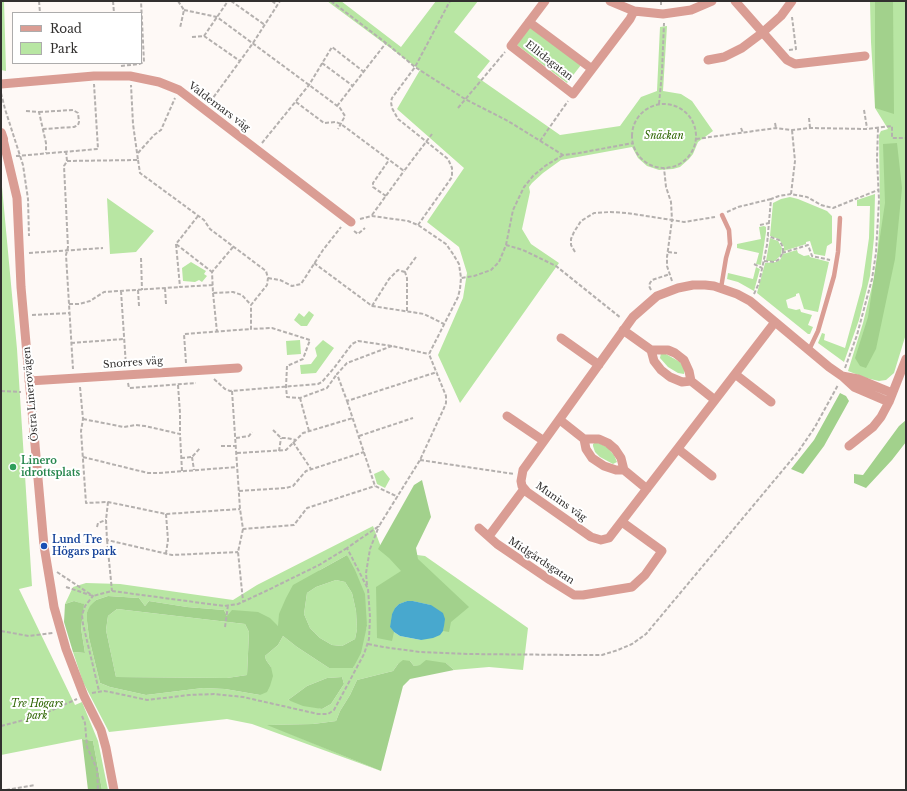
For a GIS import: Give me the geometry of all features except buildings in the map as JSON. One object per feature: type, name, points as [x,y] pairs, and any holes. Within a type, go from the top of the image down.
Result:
[{"type":"street","name":"Ellidagatan","points":[[545,1],[511,46],[573,94],[630,19],[634,11]]},
{"type":"street","points":[[610,1],[634,11],[663,14],[691,10],[712,1]]},
{"type":"street","points":[[736,1],[762,33],[787,60],[795,64],[865,56]]},
{"type":"street","points":[[708,60],[724,57],[742,48],[781,16],[791,3]]},
{"type":"street","name":"Ellidagatan","points":[[529,22],[592,69]]},
{"type":"street","name":"Valdemars väg","points":[[1,84],[94,76],[130,76],[160,82],[179,90],[351,224]]},
{"type":"street","name":"Östra Linerovägen","points":[[2,137],[17,198],[21,287],[44,546],[54,607],[66,649],[84,696],[101,730],[114,790]]},
{"type":"street","points":[[522,475],[544,441],[633,317],[657,296],[678,288],[699,285],[721,288],[750,301],[854,387],[889,402]]},
{"type":"street","name":"Munins väg","points":[[522,475],[521,484],[524,489],[586,534],[601,540],[609,538],[775,322]]},
{"type":"street","points":[[626,327],[651,350],[654,360],[661,370],[670,377],[682,382],[691,381]]},
{"type":"street","points":[[561,338],[599,365]]},
{"type":"street","points":[[651,350],[668,350],[684,360],[689,371],[691,381],[715,400]]},
{"type":"street","points":[[849,446],[873,427],[881,417],[889,402],[906,359]]},
{"type":"street","name":"Snorres väg","points":[[30,381],[238,368]]},
{"type":"street","points":[[735,374],[770,402]]},
{"type":"street","points":[[842,376],[858,379],[892,393]]},
{"type":"street","points":[[507,416],[544,441]]},
{"type":"street","points":[[560,420],[584,439],[599,439],[608,443],[615,449],[621,458],[624,470],[647,489]]},
{"type":"street","points":[[584,439],[586,449],[592,458],[604,466],[616,470],[624,470]]},
{"type":"street","points":[[678,449],[712,476]]},
{"type":"street","points":[[488,536],[524,489]]},
{"type":"street","name":"Midgårdsgatan","points":[[480,528],[497,544],[561,587],[574,595],[583,595],[632,587],[645,574],[662,551],[622,522]]},
{"type":"lane","points":[[721,288],[730,244],[729,230],[722,215]]},
{"type":"lane","points":[[809,350],[824,315],[836,261],[840,218]]},
{"type":"path","points":[[39,1],[40,12]]},
{"type":"path","points":[[113,1],[114,12]]},
{"type":"path","points":[[141,1],[142,12]]},
{"type":"path","points":[[178,1],[184,10],[217,17],[337,106],[345,116],[338,129]]},
{"type":"path","points":[[204,36],[230,1],[264,24]]},
{"type":"path","points":[[272,1],[277,5]]},
{"type":"path","points":[[204,110],[253,43],[280,1]]},
{"type":"path","points":[[331,1],[386,42],[415,67],[466,99],[508,121],[564,155]]},
{"type":"path","points":[[418,225],[452,177],[453,172],[448,159],[398,119],[392,108],[391,102],[392,98],[415,67],[450,1]]},
{"type":"path","points":[[791,3],[796,49],[786,50],[795,64]]},
{"type":"path","points":[[180,28],[184,10]]},
{"type":"path","points":[[142,21],[144,62],[142,63]]},
{"type":"path","points":[[659,104],[664,23]]},
{"type":"path","points":[[192,37],[204,36],[240,61]]},
{"type":"path","points":[[337,106],[386,42]]},
{"type":"path","points":[[458,108],[511,46]]},
{"type":"path","points":[[256,149],[309,85],[332,47],[364,72]]},
{"type":"path","points":[[322,63],[353,86]]},
{"type":"path","points":[[119,66],[139,64]]},
{"type":"path","points":[[137,83],[131,83],[133,124],[140,173],[204,220],[210,229],[266,271],[268,278],[267,285],[251,305],[251,329]]},
{"type":"path","points":[[8,158],[20,155],[98,149],[94,84],[87,84]]},
{"type":"path","points":[[137,154],[154,134],[161,130],[179,90]]},
{"type":"path","points":[[1,93],[4,109],[20,155],[27,186],[29,237]]},
{"type":"path","points":[[540,141],[573,94]]},
{"type":"path","points":[[296,102],[324,123],[336,122],[341,124],[404,171]]},
{"type":"path","points":[[665,103],[677,106],[687,113],[695,125],[696,139],[691,154],[684,161],[674,166],[664,168],[644,162],[635,151],[632,131],[637,118],[646,108],[665,103]]},
{"type":"path","points":[[26,111],[39,112],[73,110],[78,113],[79,122],[78,125],[74,127],[43,129]]},
{"type":"path","points":[[864,110],[867,129]]},
{"type":"path","points":[[39,112],[46,143],[46,153]]},
{"type":"path","points":[[809,118],[810,128]]},
{"type":"path","points":[[775,123],[776,128]]},
{"type":"path","points":[[696,139],[776,128],[792,130],[810,128],[867,129],[878,128],[881,126],[892,126],[892,138],[906,138]]},
{"type":"path","points":[[741,128],[743,133]]},
{"type":"path","points":[[842,376],[857,335],[872,279],[879,200],[878,128]]},
{"type":"path","points":[[792,130],[795,161],[792,194]]},
{"type":"path","points":[[372,216],[432,134]]},
{"type":"path","points":[[461,278],[474,276],[491,270],[499,262],[504,253],[513,210],[524,187],[533,176],[545,166],[564,155],[633,143]]},
{"type":"path","points":[[66,152],[67,161],[64,166],[69,313],[71,343],[83,419],[81,431],[86,503],[108,502],[166,514],[240,510]]},
{"type":"path","points":[[67,161],[138,160]]},
{"type":"path","points":[[386,196],[373,187],[373,183],[389,160]]},
{"type":"path","points":[[664,168],[666,187],[671,202],[672,220],[668,252],[668,266],[672,282]]},
{"type":"path","points":[[575,252],[571,245],[571,239],[574,232],[581,222],[594,213],[627,213],[684,222],[708,219],[722,215],[738,207],[792,194],[807,197],[821,205],[833,208],[878,190]]},
{"type":"path","points":[[750,301],[758,283],[764,261],[771,199]]},
{"type":"path","points":[[180,288],[176,244],[198,216]]},
{"type":"path","points":[[189,695],[230,695],[318,714],[328,714],[334,710],[368,644],[370,617],[366,573],[370,549],[379,526],[420,460],[446,403],[446,396],[429,354],[458,297],[460,289],[461,278],[459,264],[446,244],[418,225],[408,221],[372,216],[351,224],[323,250],[300,284],[292,286],[280,280],[268,278]]},
{"type":"path","points":[[760,224],[769,223]]},
{"type":"path","points":[[351,224],[358,234],[365,228]]},
{"type":"path","points":[[764,261],[774,262],[780,258],[783,248],[779,240],[768,236]]},
{"type":"path","points":[[176,244],[212,272]]},
{"type":"path","points":[[506,245],[523,250],[556,266],[626,327]]},
{"type":"path","points":[[782,253],[808,245],[812,256],[836,261]]},
{"type":"path","points":[[217,332],[212,272],[233,247]]},
{"type":"path","points":[[28,260],[29,252],[103,248]]},
{"type":"path","points":[[668,252],[676,253]]},
{"type":"path","points":[[405,272],[416,257]]},
{"type":"path","points":[[141,258],[142,290]]},
{"type":"path","points":[[314,263],[372,306],[424,314],[444,324]]},
{"type":"path","points":[[754,264],[762,268]]},
{"type":"path","points":[[372,306],[389,279],[398,270],[405,272]]},
{"type":"path","points":[[405,272],[407,278],[408,311]]},
{"type":"path","points":[[651,291],[649,286],[652,280],[670,274]]},
{"type":"path","points":[[69,304],[79,304],[90,301],[104,292],[213,285]]},
{"type":"path","points":[[165,288],[166,304]]},
{"type":"path","points":[[138,290],[139,306]]},
{"type":"path","points":[[121,291],[129,388],[196,383]]},
{"type":"path","points":[[213,293],[233,292],[242,295],[251,305]]},
{"type":"path","points":[[32,308],[32,317],[69,313]]},
{"type":"path","points":[[186,371],[184,334],[272,328],[310,340],[303,359],[287,366],[287,397],[300,398],[327,388],[347,363],[392,346]]},
{"type":"path","points":[[71,343],[124,338]]},
{"type":"path","points":[[347,401],[437,372]]},
{"type":"path","points":[[338,374],[375,486]]},
{"type":"path","points":[[178,384],[182,471]]},
{"type":"path","points":[[232,391],[240,510],[243,529],[238,552],[244,601]]},
{"type":"path","points":[[300,398],[309,431]]},
{"type":"path","points":[[236,453],[286,450],[303,433],[353,418]]},
{"type":"path","points":[[359,436],[414,418]]},
{"type":"path","points":[[83,419],[124,428],[136,425],[180,434]]},
{"type":"path","points":[[272,430],[281,438],[296,440]]},
{"type":"path","points":[[236,438],[249,436],[252,432]]},
{"type":"path","points":[[278,451],[281,438]]},
{"type":"path","points":[[293,442],[311,469]]},
{"type":"path","points":[[221,446],[236,446]]},
{"type":"path","points":[[181,458],[192,457],[200,448]]},
{"type":"path","points":[[239,492],[286,488],[293,486],[306,471],[364,452]]},
{"type":"path","points":[[83,457],[148,472],[159,473],[238,467]]},
{"type":"path","points":[[192,457],[194,470]]},
{"type":"path","points":[[420,460],[522,475]]},
{"type":"path","points":[[243,529],[294,526],[307,508],[375,486],[398,496]]},
{"type":"path","points":[[108,502],[106,520],[112,591]]},
{"type":"path","points":[[166,514],[168,540],[166,554]]},
{"type":"path","points":[[97,526],[98,523],[106,520]]},
{"type":"path","points":[[66,587],[93,596],[112,591],[224,606],[244,601],[319,565],[379,526]]},
{"type":"path","points":[[107,540],[166,554],[178,555],[238,552]]},
{"type":"path","points":[[347,548],[368,589]]},
{"type":"path","points":[[100,553],[108,552]]},
{"type":"path","points":[[56,567],[56,572],[93,596]]},
{"type":"path","points":[[93,596],[85,606],[82,615],[99,692]]},
{"type":"path","points":[[224,628],[228,605]]},
{"type":"path","points":[[1,631],[29,636],[61,632]]},
{"type":"path","points":[[76,700],[78,705]]},
{"type":"path","points":[[80,711],[85,723],[87,747],[97,769],[98,790]]},
{"type":"path","points":[[6,790],[35,785]]},
{"type":"green space","points":[[1,1],[4,1],[6,71],[1,70]]},
{"type":"green space","name":"Snäckan","points":[[327,1],[341,1],[401,47],[436,1],[478,1],[454,32],[490,61],[477,77],[560,135],[620,126],[641,97],[657,91],[660,27],[667,26],[663,91],[681,94],[692,101],[713,131],[698,142],[693,154],[680,167],[659,170],[647,166],[638,158],[632,147],[561,160],[532,183],[529,187],[530,192],[522,229],[531,244],[559,263],[460,403],[438,355],[463,298],[467,273],[459,247],[427,222],[464,168],[397,109],[420,70]]},
{"type":"green space","points":[[870,1],[906,1],[906,334],[894,373],[886,380],[879,381],[848,371],[863,323],[874,278],[880,218],[879,135],[881,131],[888,129],[875,108]]},
{"type":"green space","points":[[875,1],[893,1],[894,114],[875,108]]},
{"type":"green space","points":[[530,27],[581,65],[567,83],[517,45]]},
{"type":"green space","points":[[897,143],[902,188],[895,259],[876,349],[866,368],[860,366],[855,358],[868,317],[885,203],[883,144]]},
{"type":"green space","name":"Tre Högars park","points":[[1,176],[17,349],[32,586],[19,589],[75,705],[82,702],[98,741],[108,790],[102,790],[93,741],[82,739],[1,755]]},
{"type":"green space","points":[[875,194],[874,238],[870,276],[859,320],[844,362],[818,343],[822,333],[825,334],[824,340],[845,348],[862,286],[869,238],[870,206],[857,206],[857,200]]},
{"type":"green space","points":[[790,197],[827,211],[832,216],[832,243],[827,246],[825,256],[814,254],[810,241],[806,242],[806,244],[784,251],[784,247],[779,239],[770,236],[773,203]]},
{"type":"green space","points":[[107,198],[154,231],[136,252],[110,254]]},
{"type":"green space","points":[[759,227],[766,227],[766,232],[761,265],[756,264],[759,253],[737,248],[737,244],[761,239]]},
{"type":"green space","points":[[770,238],[778,241],[782,248],[781,255],[775,261],[766,261]]},
{"type":"green space","points":[[797,250],[798,253],[804,256],[809,255],[810,257],[829,262],[818,312],[804,309],[799,293],[796,294],[796,296],[786,300],[788,308],[796,310],[800,309],[801,312],[812,315],[808,325],[813,327],[810,334],[808,334],[757,293],[765,263],[776,262],[780,260],[783,254]]},
{"type":"green space","points":[[191,262],[206,271],[204,274],[207,276],[202,282],[199,280],[195,282],[183,281],[182,268]]},
{"type":"green space","points":[[756,267],[760,269],[754,291],[738,282],[727,279],[728,273],[753,279]]},
{"type":"green space","points":[[309,311],[314,315],[307,326],[301,326],[294,320],[299,313],[304,317]]},
{"type":"green space","points":[[300,340],[301,354],[287,355],[286,341]]},
{"type":"green space","points":[[323,340],[334,348],[316,373],[301,374],[300,365],[311,364],[317,356],[315,348]]},
{"type":"green space","points":[[661,353],[664,353],[680,362],[685,370],[684,374],[678,373],[668,367],[660,358]]},
{"type":"green space","points":[[840,393],[846,396],[849,401],[824,446],[803,474],[791,469],[814,440]]},
{"type":"green space","points":[[906,420],[906,442],[892,460],[866,488],[854,483],[854,474],[863,475],[899,426]]},
{"type":"green space","points":[[596,442],[607,447],[614,455],[617,462],[613,464],[600,457],[595,452],[593,446]]},
{"type":"green space","points":[[383,470],[390,479],[385,488],[377,484],[374,474]]},
{"type":"green space","points":[[422,480],[431,517],[416,548],[418,559],[469,607],[451,622],[449,632],[443,631],[444,626],[431,605],[407,601],[399,604],[392,614],[390,627],[394,632],[392,641],[377,638],[376,587],[401,571],[378,549],[414,485]]},
{"type":"green space","points":[[373,526],[381,547],[401,553],[425,556],[528,628],[523,670],[489,667],[454,670],[446,663],[414,666],[410,661],[398,664],[393,671],[357,680],[336,721],[313,724],[269,725],[381,771],[252,724],[227,719],[109,732],[83,682],[73,652],[85,653],[81,628],[83,604],[74,601],[65,604],[73,587],[86,583],[120,584],[233,600],[257,585]],"holes":[[[347,555],[367,626],[353,668],[329,668],[283,636],[278,645],[265,656],[271,667],[260,695],[225,689],[203,688],[146,695],[110,687],[100,683],[89,638],[87,621],[87,612],[96,600],[108,596],[139,598],[145,606],[149,601],[187,607],[224,610],[227,616],[278,626],[320,570]],[[407,601],[431,605],[421,640],[400,636],[394,632],[395,608],[399,604]],[[342,677],[344,684],[331,704],[322,709],[288,700],[307,686],[327,678]]]},
{"type":"green space","points":[[347,555],[365,594],[367,626],[361,653],[353,668],[329,668],[283,636],[278,645],[265,656],[271,667],[273,676],[267,692],[260,695],[225,689],[203,688],[146,695],[110,687],[100,683],[89,638],[87,621],[87,612],[96,600],[108,596],[139,598],[145,606],[149,601],[187,607],[224,610],[227,616],[232,610],[258,612],[270,618],[278,626],[279,614],[293,585]],"holes":[[[336,580],[345,582],[352,593],[356,611],[357,629],[355,639],[342,646],[332,645],[320,638],[310,628],[304,614],[307,593],[316,587]],[[117,609],[245,624],[249,632],[247,675],[227,678],[116,677],[106,630],[108,616]]]},
{"type":"green space","points":[[336,580],[345,582],[352,593],[356,611],[357,629],[355,639],[342,646],[332,645],[320,638],[310,628],[304,614],[307,593],[316,587]]},
{"type":"green space","points":[[74,601],[84,604],[81,628],[85,653],[73,652],[64,622],[65,604]]},
{"type":"green space","points":[[117,609],[245,624],[249,632],[247,675],[227,678],[116,677],[106,630],[108,616]]},
{"type":"green space","points":[[403,660],[410,661],[414,666],[420,665],[426,660],[446,663],[454,670],[410,679],[403,686],[381,771],[267,725],[313,724],[336,721],[357,680],[393,671]]},
{"type":"green space","points":[[342,677],[344,684],[331,704],[322,709],[303,706],[288,700],[307,686],[327,678]]},
{"type":"green space","points":[[82,739],[93,741],[102,790],[88,790]]},
{"type":"water","points":[[407,601],[431,605],[443,613],[445,619],[443,631],[440,635],[421,640],[400,636],[394,632],[390,627],[392,614],[399,604]]},
{"type":"place","name":"Linero idrottsplats","points":[[13,467]]},
{"type":"place","name":"Lund Tre Högars park","points":[[44,546]]}]
